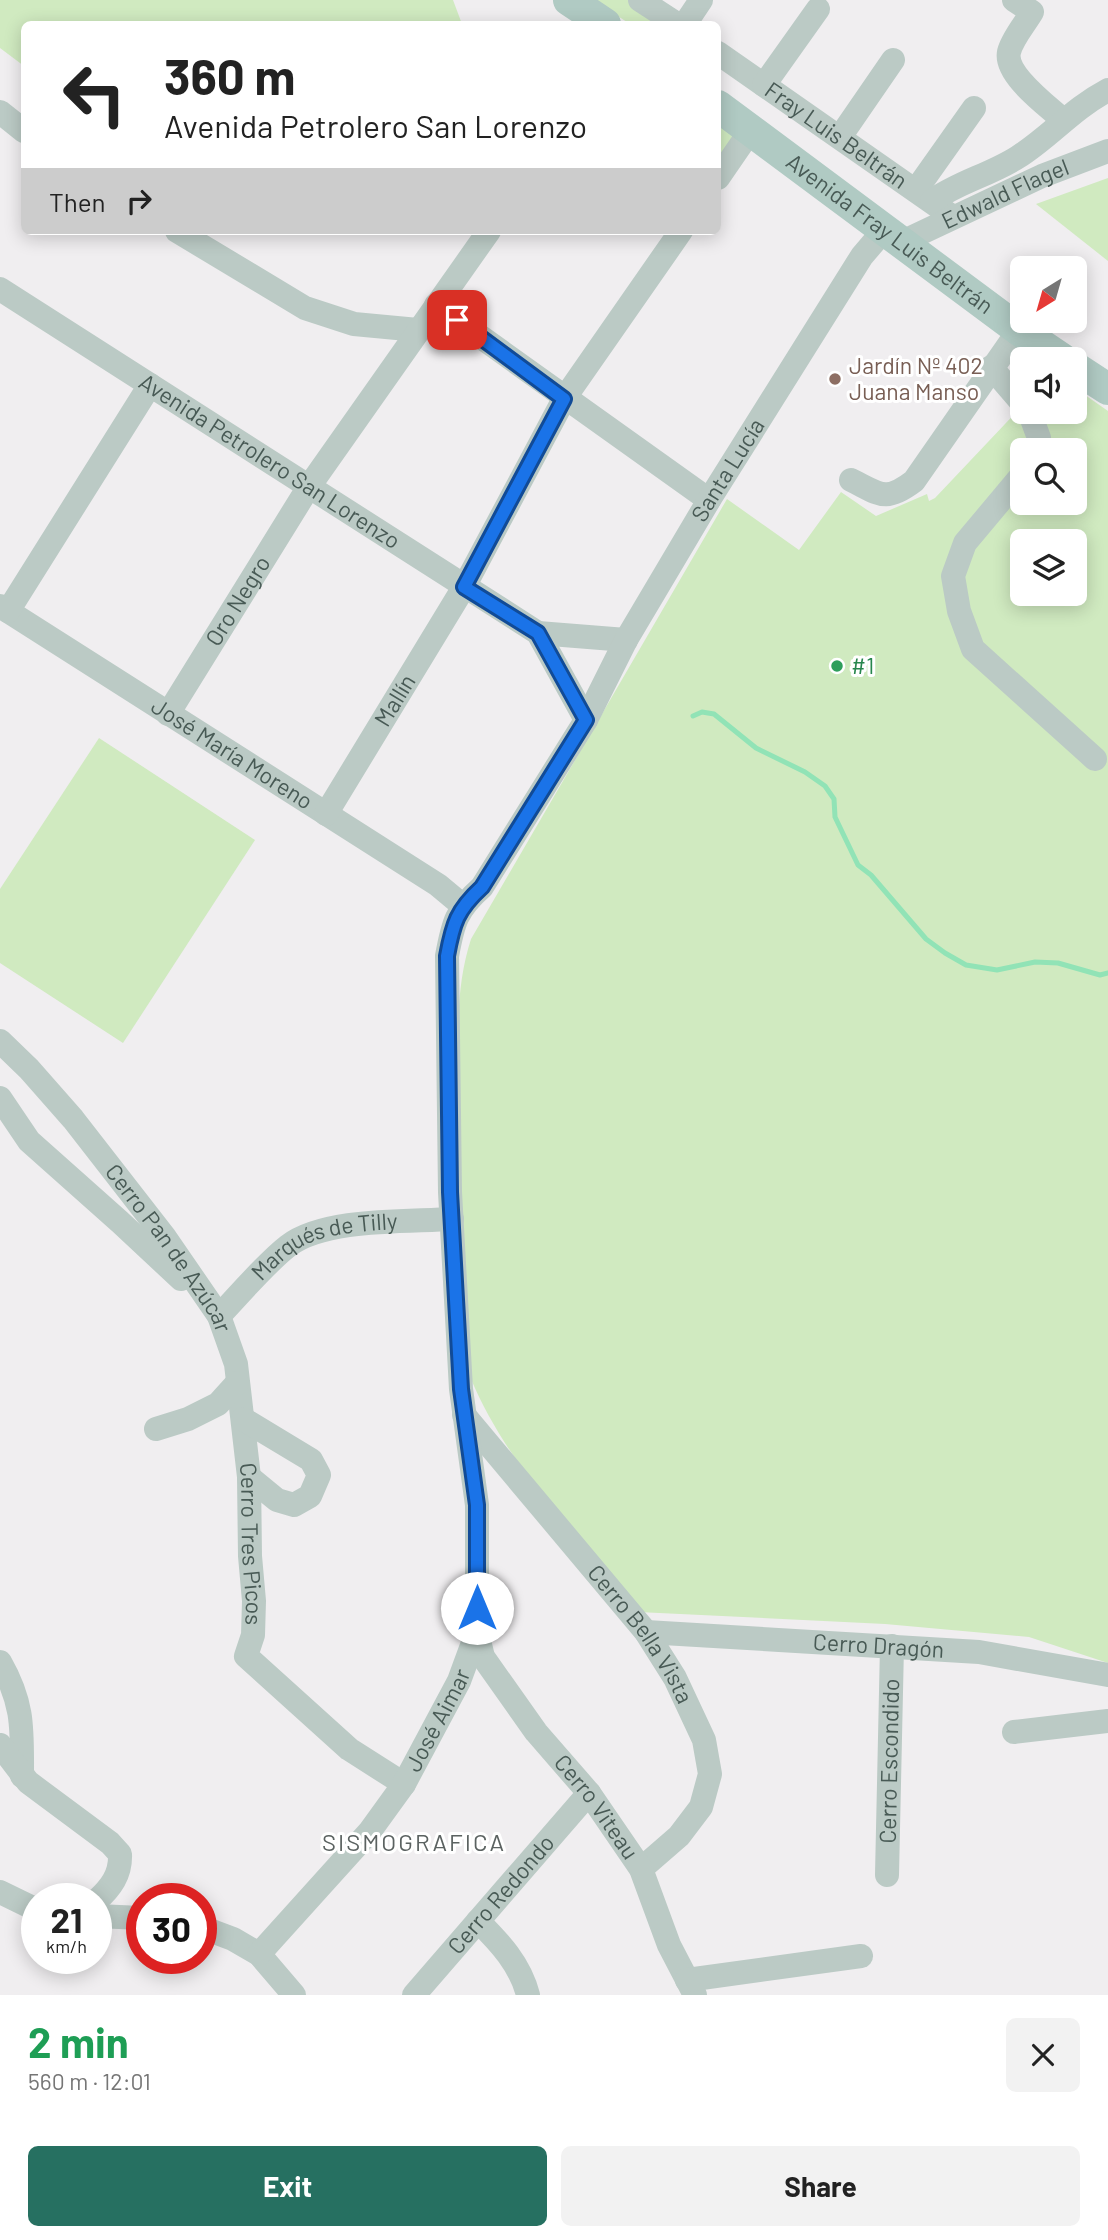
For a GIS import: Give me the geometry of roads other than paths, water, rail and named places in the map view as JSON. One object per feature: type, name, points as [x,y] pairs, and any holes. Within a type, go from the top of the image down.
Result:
[{"type":"main road","points":[[569,0],[600,21]]},
{"type":"main road","name":"Avenida Fray Luis Beltrán","points":[[721,108],[1010,323]]},
{"type":"main road","name":"Avenida Fray Luis Beltrán","points":[[1023,333],[1044,347]]},
{"type":"main road","points":[[1087,375],[1108,389]]},
{"type":"street","points":[[640,0],[672,21]]},
{"type":"street","points":[[687,21],[701,0]]},
{"type":"street","points":[[1023,6],[1009,51],[1009,61],[1017,78],[1063,120]]},
{"type":"street","points":[[764,85],[818,9]]},
{"type":"street","name":"Fray Luis Beltrán","points":[[721,55],[953,217]]},
{"type":"street","points":[[840,137],[893,60]]},
{"type":"street","name":"Edwald Flagel","points":[[924,196],[950,188],[1016,159],[1044,139],[1083,104],[1108,90]]},
{"type":"street","points":[[924,196],[974,108]]},
{"type":"street","points":[[0,112],[21,129]]},
{"type":"street","points":[[721,174],[751,130]]},
{"type":"street","name":"Edwald Flagel","points":[[894,235],[953,217],[1042,176],[1108,151]]},
{"type":"street","points":[[184,235],[305,308],[354,324],[418,330]]},
{"type":"street","name":"Oro Negro","points":[[168,715],[308,488],[486,235]]},
{"type":"street","name":"Mallín","points":[[326,814],[464,587],[564,399],[678,235]]},
{"type":"street","name":"Santa Lucía","points":[[586,720],[626,640],[709,500],[862,256],[894,235]]},
{"type":"street","name":"Avenida Petrolero San Lorenzo","points":[[0,289],[538,633],[626,640]]},
{"type":"street","points":[[436,305],[709,500]]},
{"type":"street","points":[[850,480],[884,496],[899,493],[914,481],[1017,333]]},
{"type":"street","points":[[991,368],[1010,389]]},
{"type":"street","points":[[4,609],[150,385]]},
{"type":"street","points":[[1010,489],[965,543],[953,576],[959,611],[973,649],[1095,759]]},
{"type":"street","name":"José María Moreno","points":[[4,609],[438,885],[462,905]]},
{"type":"street","name":"Avenida Petrolero San Lorenzo","points":[[538,633],[586,720]]},
{"type":"street","name":"José Aimar","points":[[259,1954],[370,1831],[404,1784],[459,1681],[477,1632],[477,1505],[461,1389],[452,1219],[447,956],[451,932],[462,905],[482,887],[586,720]]},
{"type":"street","name":"Cerro Pan de Azúcar","points":[[0,1041],[73,1119],[164,1236],[219,1316]]},
{"type":"street","name":"Cerro Pan de Azúcar","points":[[0,1098],[29,1141],[219,1316]]},
{"type":"street","name":"Marqués de Tilly","points":[[219,1316],[288,1246],[314,1232],[344,1226],[452,1219]]},
{"type":"street","name":"Cerro Tres Picos","points":[[219,1316],[236,1364],[249,1477],[250,1556],[254,1601],[253,1635],[246,1656],[349,1749],[404,1784]]},
{"type":"street","points":[[156,1429],[188,1419],[218,1404],[237,1383]]},
{"type":"street","name":"Cerro Bella Vista","points":[[464,1415],[646,1632],[675,1678],[704,1740],[710,1774],[701,1807],[679,1836],[640,1869]]},
{"type":"street","points":[[243,1419],[311,1460],[319,1475],[310,1496],[294,1504],[277,1500],[249,1477]]},
{"type":"street","name":"Cerro Viteau","points":[[477,1632],[483,1657],[536,1732],[589,1793],[640,1869],[669,1945],[691,1987]]},
{"type":"street","name":"Cerro Dragón","points":[[646,1632],[979,1653],[1108,1675]]},
{"type":"street","name":"Cerro Escondido","points":[[887,1875],[892,1646]]},
{"type":"street","points":[[0,1662],[10,1681],[22,1717],[22,1776]]},
{"type":"street","points":[[1014,1732],[1108,1721]]},
{"type":"street","points":[[0,1745],[22,1776],[110,1843],[120,1854],[120,1866],[112,1884]]},
{"type":"street","name":"Cerro Redondo","points":[[414,1995],[589,1793]]},
{"type":"street","points":[[0,1892],[21,1902]]},
{"type":"street","points":[[478,1921],[506,1950],[525,1983],[528,1995]]},
{"type":"street","points":[[217,1933],[259,1954],[294,1995]]},
{"type":"street","points":[[691,1987],[860,1956]]},
{"type":"waterway","points":[[693,716],[702,712],[714,714],[756,748],[805,772],[825,786],[834,799],[835,817],[858,865],[871,875],[926,939],[945,953],[966,965],[997,970],[1035,962],[1058,963],[1100,975],[1108,973]]},
{"type":"place","name":"Jardín Nº 402 Juana Manso","points":[[835,379]]},
{"type":"place","name":"#1","points":[[837,666]]},
{"type":"district","name":"SISMOGRAFICA","points":[[414,1843]]}]
